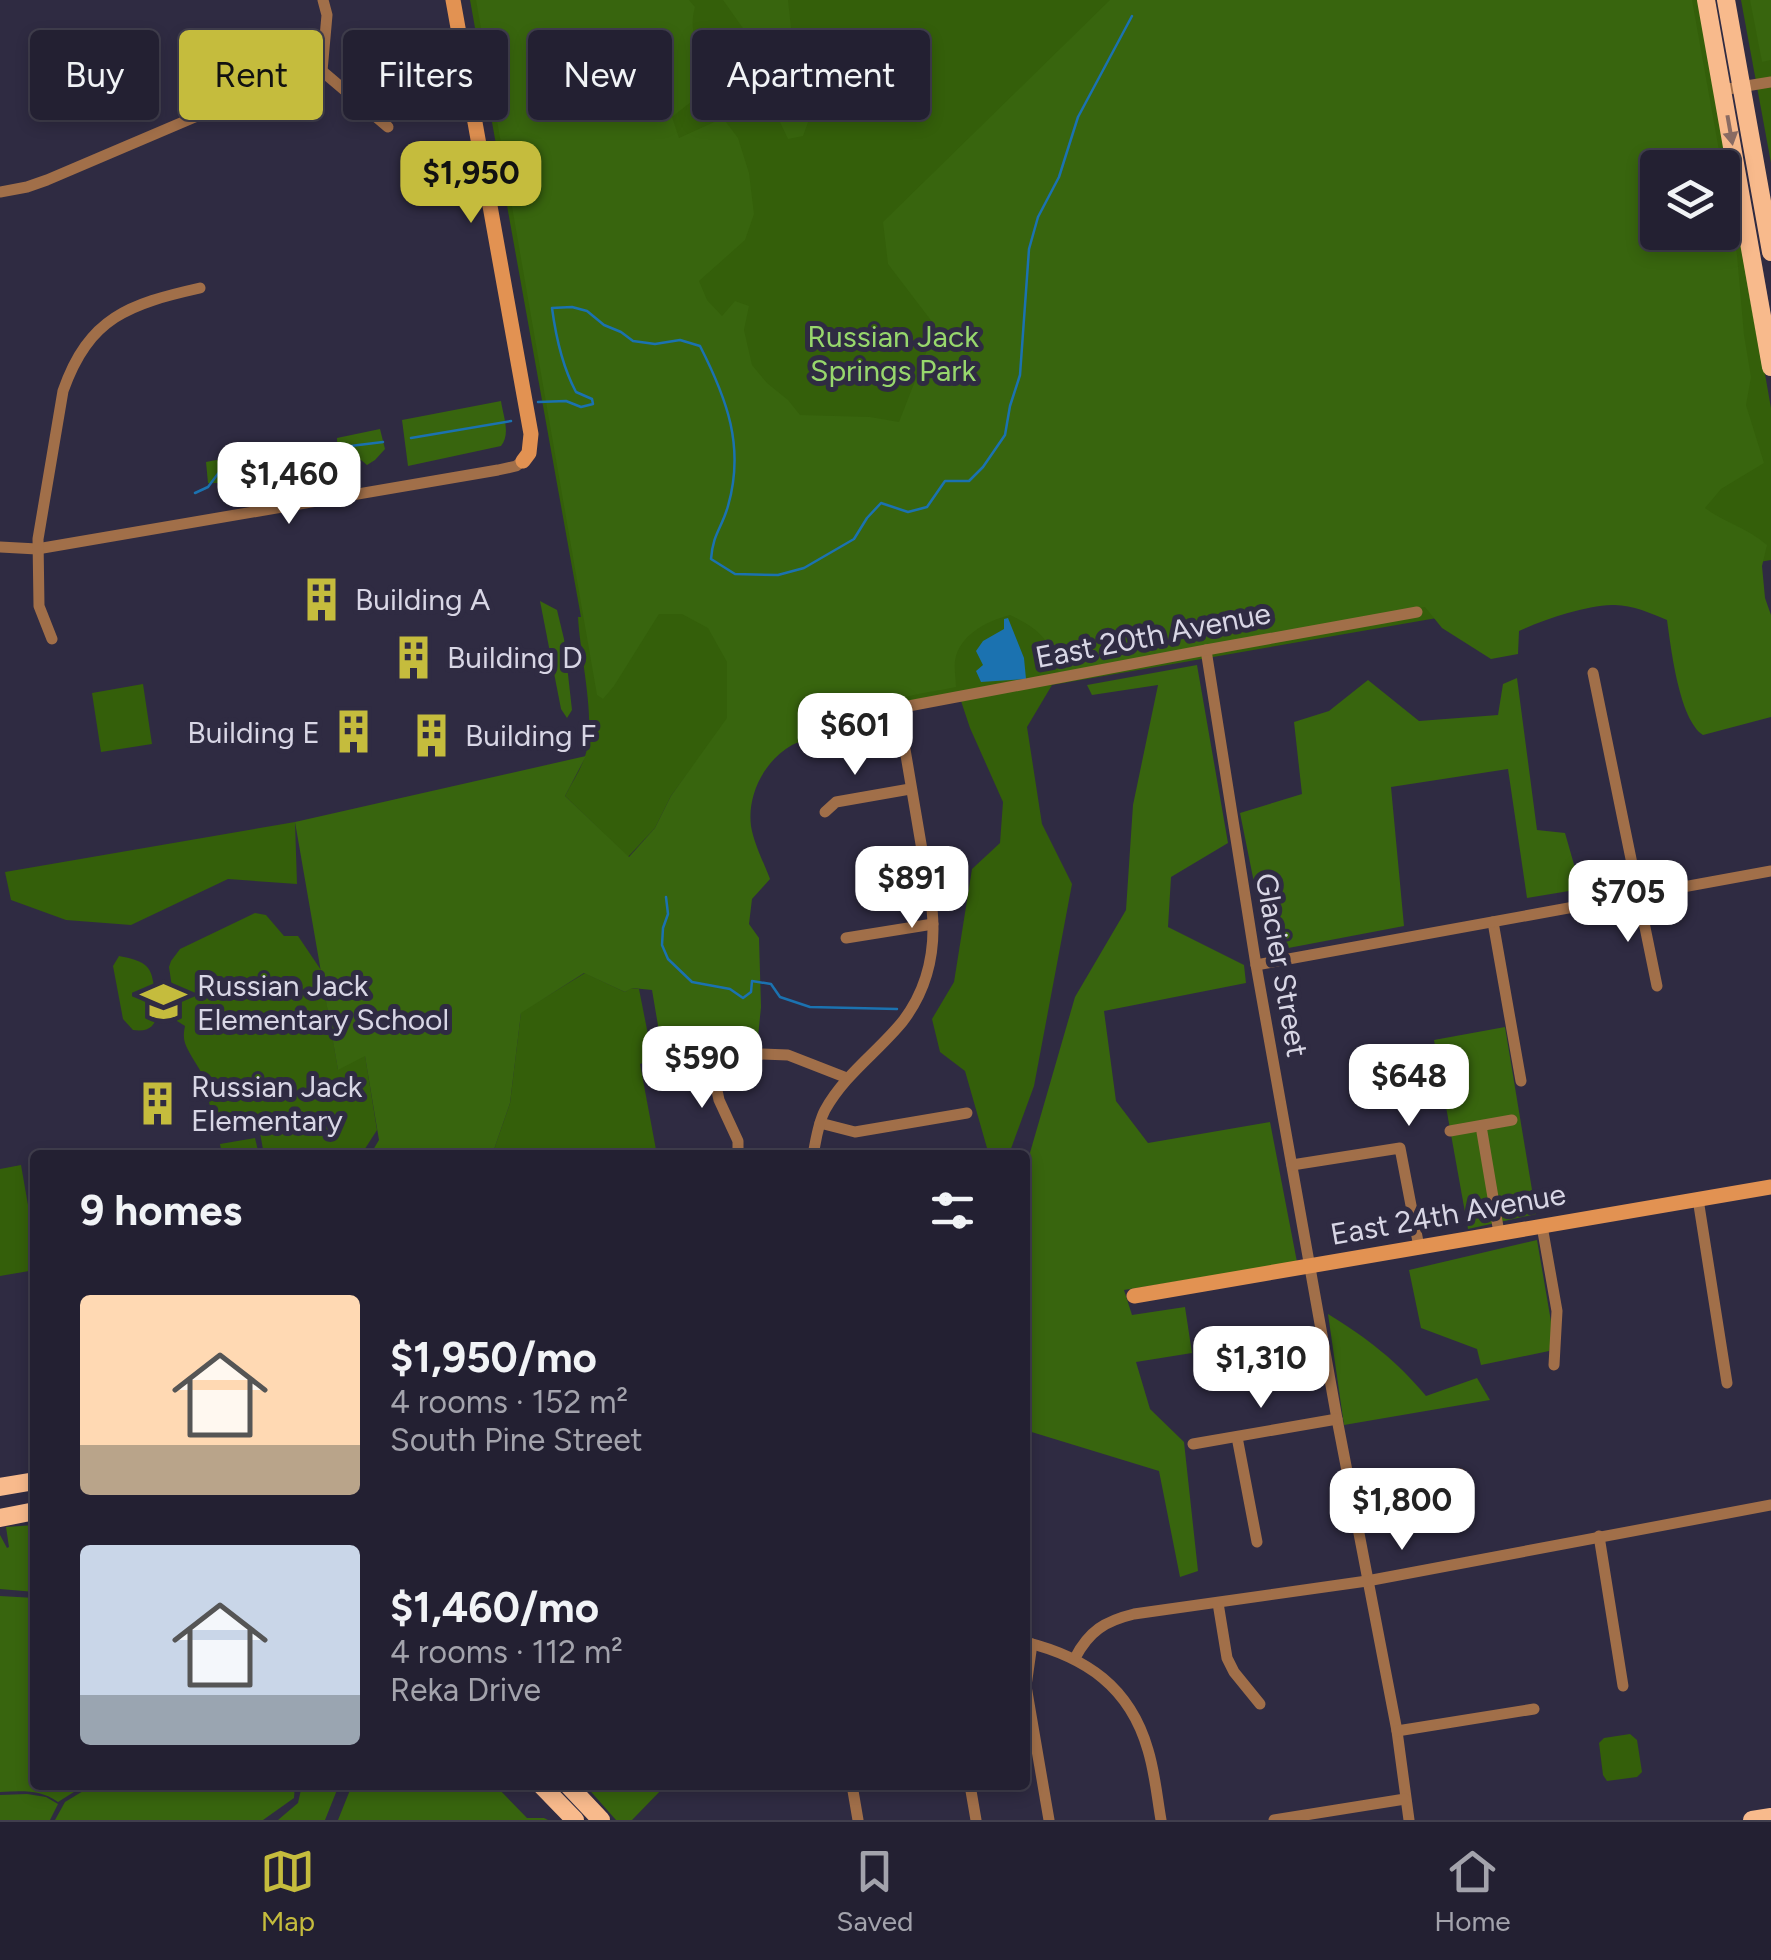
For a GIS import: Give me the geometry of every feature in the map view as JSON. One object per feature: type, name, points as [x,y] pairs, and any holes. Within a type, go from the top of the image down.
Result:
[{"type":"main road","points":[[1706,0],[1771,367]]},
{"type":"main road","points":[[1726,0],[1771,252]]},
{"type":"main road","points":[[0,1487],[30,1482]]},
{"type":"main road","points":[[0,1518],[30,1512]]},
{"type":"main road","points":[[546,1790],[575,1820]]},
{"type":"main road","points":[[573,1790],[601,1820]]},
{"type":"main road","points":[[1752,1820],[1771,1817]]},
{"type":"street","points":[[323,0],[323,57]]},
{"type":"street","points":[[0,547],[38,549],[498,470],[523,461],[529,453],[531,434],[453,0]]},
{"type":"street","points":[[323,72],[388,127]]},
{"type":"street","points":[[1722,90],[1771,82]]},
{"type":"street","points":[[0,192],[48,180],[188,120]]},
{"type":"street","points":[[52,638],[39,606],[38,549],[63,391],[79,354],[102,326],[125,310],[200,288]]},
{"type":"street","name":"East 20th Avenue","points":[[910,789],[898,708],[1417,612]]},
{"type":"street","name":"Glacier Street","points":[[1206,650],[1256,965],[1336,1419],[1397,1731],[1409,1820]]},
{"type":"street","points":[[1594,673],[1657,986]]},
{"type":"street","points":[[815,1150],[824,1112],[847,1078],[904,1020],[924,984],[932,958],[933,924],[910,789],[836,802],[826,812]]},
{"type":"street","points":[[1256,965],[1771,871]]},
{"type":"street","points":[[1493,922],[1521,1081]]},
{"type":"street","points":[[846,938],[933,924]]},
{"type":"street","points":[[694,1064],[723,1056],[788,1055],[847,1078]]},
{"type":"street","points":[[712,1062],[719,1100],[738,1150]]},
{"type":"street","points":[[820,1123],[855,1132],[967,1113]]},
{"type":"street","points":[[1450,1130],[1512,1120]]},
{"type":"street","points":[[1481,1126],[1499,1234]]},
{"type":"street","points":[[1292,1165],[1400,1148],[1419,1247]]},
{"type":"street","name":"East 24th Avenue","points":[[1134,1296],[1771,1186]]},
{"type":"street","points":[[1698,1199],[1727,1383]]},
{"type":"street","points":[[1542,1226],[1557,1311],[1554,1364]]},
{"type":"street","points":[[1193,1444],[1336,1419]]},
{"type":"street","points":[[1237,1436],[1257,1542]]},
{"type":"street","points":[[1351,1492],[1460,1474]]},
{"type":"street","points":[[1075,1658],[1090,1634],[1116,1618],[1367,1580],[1771,1505]]},
{"type":"street","points":[[1600,1536],[1623,1686]]},
{"type":"street","points":[[1218,1603],[1227,1658],[1260,1704]]},
{"type":"street","points":[[1030,1644],[1075,1658],[1112,1685],[1134,1714],[1148,1750],[1161,1820]]},
{"type":"street","points":[[1030,1709],[1049,1820]]},
{"type":"street","points":[[1397,1731],[1534,1709]]},
{"type":"street","points":[[853,1790],[858,1820]]},
{"type":"street","points":[[971,1790],[976,1820]]},
{"type":"street","points":[[1274,1820],[1405,1799]]},
{"type":"green space","name":"Russian Jack Springs Park","points":[[470,0],[1699,0],[1725,150],[1640,150],[1640,250],[1740,250],[1740,232],[1771,408],[1771,560],[1052,685],[1027,727],[1042,824],[1072,884],[1034,1086],[1010,1150],[988,1150],[965,1071],[940,1052],[932,1019],[954,982],[972,869],[1000,843],[1003,802],[961,701],[709,745],[671,796],[655,828],[628,857],[565,796],[586,753],[588,705],[581,617],[492,120],[508,120],[508,30],[475,30]]},
{"type":"green space","name":"Russian Jack Springs Park","points":[[476,0],[689,0],[695,7],[692,101],[672,117],[679,138],[724,120],[738,138],[749,173],[754,214],[745,240],[699,281],[707,300],[722,316],[735,301],[749,306],[744,330],[752,365],[800,415],[899,422],[936,327],[888,264],[883,222],[1110,0],[1692,0],[1719,150],[1640,150],[1640,250],[1736,250],[1751,377],[1746,405],[1764,463],[1721,489],[1705,508],[1767,545],[1762,566],[1771,615],[1771,717],[1703,735],[1682,699],[1667,620],[1626,606],[1589,608],[1541,622],[1519,631],[1518,654],[1491,659],[1442,628],[1425,607],[1059,673],[1048,644],[1037,631],[1010,615],[975,630],[962,644],[955,661],[956,687],[888,704],[868,723],[862,738],[817,738],[792,745],[766,769],[750,814],[770,879],[752,899],[749,924],[759,938],[758,1037],[663,1055],[652,990],[632,988],[625,992],[584,973],[521,1013],[510,1103],[494,1150],[373,1150],[379,1140],[365,1056],[338,1070],[295,822],[586,756],[565,796],[629,857],[655,828],[671,796],[727,718],[727,662],[708,628],[682,614],[659,614],[603,699],[597,695],[497,120],[508,120],[508,30],[481,30]]},
{"type":"green space","points":[[723,0],[788,0],[791,30],[744,30]]},
{"type":"green space","points":[[1741,0],[1771,0],[1771,163]]},
{"type":"green space","points":[[1750,0],[1771,0],[1771,60],[1762,62]]},
{"type":"green space","points":[[779,120],[809,120],[803,136],[788,139]]},
{"type":"green space","points":[[501,401],[506,430],[501,446],[408,466],[402,420]]},
{"type":"green space","points":[[380,429],[385,449],[375,460],[367,465],[361,460],[344,462],[338,458],[337,438]]},
{"type":"green space","points":[[299,444],[309,459],[312,487],[286,486],[275,474],[257,479],[253,489],[235,489],[233,480],[208,483],[206,462]]},
{"type":"green space","points":[[540,601],[557,610],[564,639],[572,710],[567,718],[561,709]]},
{"type":"green space","points":[[1197,665],[1228,843],[1171,877],[1168,927],[1244,965],[1246,983],[1104,1011],[1116,1101],[1148,1143],[1270,1122],[1297,1262],[1124,1290],[1132,1315],[1185,1307],[1192,1353],[1136,1362],[1150,1409],[1184,1442],[1198,1571],[1180,1577],[1159,1471],[1030,1432],[1030,1153],[1075,997],[1126,910],[1133,805],[1158,685],[1092,695],[1087,685]]},
{"type":"green space","points":[[1517,678],[1537,830],[1565,833],[1581,889],[1527,898],[1508,769],[1391,787],[1404,926],[1268,952],[1240,813],[1302,794],[1294,722],[1329,711],[1368,680],[1419,721],[1498,715],[1503,684]]},
{"type":"green space","points":[[143,684],[152,744],[101,752],[92,693]]},
{"type":"green space","points":[[295,822],[297,884],[228,879],[131,925],[66,920],[11,900],[5,872]]},
{"type":"green space","points":[[255,913],[266,915],[284,936],[298,936],[321,970],[338,1069],[365,1055],[377,1130],[364,1150],[263,1150],[259,1127],[225,1133],[219,1127],[201,1072],[185,1043],[185,1026],[177,1021],[169,967],[180,949]]},
{"type":"green space","points":[[119,956],[142,963],[151,973],[157,1013],[149,1028],[133,1030],[123,1019],[113,966]]},
{"type":"green space","points":[[585,973],[625,992],[639,989],[653,1060],[640,1064],[656,1150],[494,1150],[510,1103],[521,1012]]},
{"type":"green space","points":[[1505,1027],[1536,1214],[1468,1229],[1434,1040]]},
{"type":"green space","points":[[255,1138],[258,1150],[221,1150],[220,1144]]},
{"type":"green space","points":[[21,1165],[30,1216],[30,1271],[0,1276],[0,1169]]},
{"type":"green space","points":[[1537,1240],[1553,1333],[1549,1351],[1481,1365],[1477,1349],[1421,1328],[1409,1270]]},
{"type":"green space","points":[[1328,1314],[1381,1351],[1426,1396],[1477,1378],[1490,1400],[1344,1425]]},
{"type":"green space","points":[[30,1525],[30,1592],[0,1589],[0,1535],[9,1547],[6,1527]]},
{"type":"green space","points":[[0,1596],[30,1598],[30,1790],[77,1790],[58,1802],[37,1793],[0,1792]]},
{"type":"green space","points":[[1630,1734],[1637,1740],[1642,1772],[1637,1777],[1607,1781],[1599,1743],[1604,1738]]},
{"type":"green space","points":[[85,1790],[295,1790],[294,1798],[263,1820],[55,1820],[65,1802]]},
{"type":"green space","points":[[301,1790],[337,1790],[325,1820],[278,1820],[298,1803]]},
{"type":"green space","points":[[350,1790],[500,1790],[527,1818],[548,1820],[338,1820]]},
{"type":"green space","points":[[589,1790],[661,1790],[632,1820],[616,1820]]},
{"type":"green space","points":[[27,1794],[58,1804],[50,1820],[0,1820],[0,1795]]},
{"type":"water","points":[[1008,618],[1024,658],[1026,679],[981,682],[976,671],[983,665],[976,651],[983,641],[1004,629],[1004,619]]},
{"type":"waterway","points":[[538,402],[566,401],[581,407],[593,404],[592,399],[576,392],[571,382],[560,352],[552,308],[587,311],[633,341],[655,344],[680,340],[700,346],[725,404],[734,443],[733,484],[711,559],[735,574],[778,575],[804,568],[854,539],[881,503],[908,512],[927,507],[945,481],[969,481],[1005,435],[1020,375],[1029,249],[1038,217],[1059,177],[1078,117],[1132,16]]},
{"type":"waterway","points":[[411,438],[511,421]]},
{"type":"waterway","points":[[334,448],[383,442]]},
{"type":"waterway","points":[[195,493],[208,487],[223,467],[301,453]]},
{"type":"waterway","points":[[666,897],[668,914],[662,945],[668,959],[692,982],[730,989],[743,998],[751,992],[752,981],[771,984],[780,997],[810,1007],[897,1009]]},
{"type":"place","name":"Building A","points":[[322,599]]},
{"type":"place","name":"Building D","points":[[414,657]]},
{"type":"place","name":"Building E","points":[[353,732]]},
{"type":"place","name":"Building F","points":[[432,735]]},
{"type":"place","name":"Russian Jack Elementary School","points":[[164,1002]]},
{"type":"place","name":"Russian Jack Elementary","points":[[158,1103]]}]
